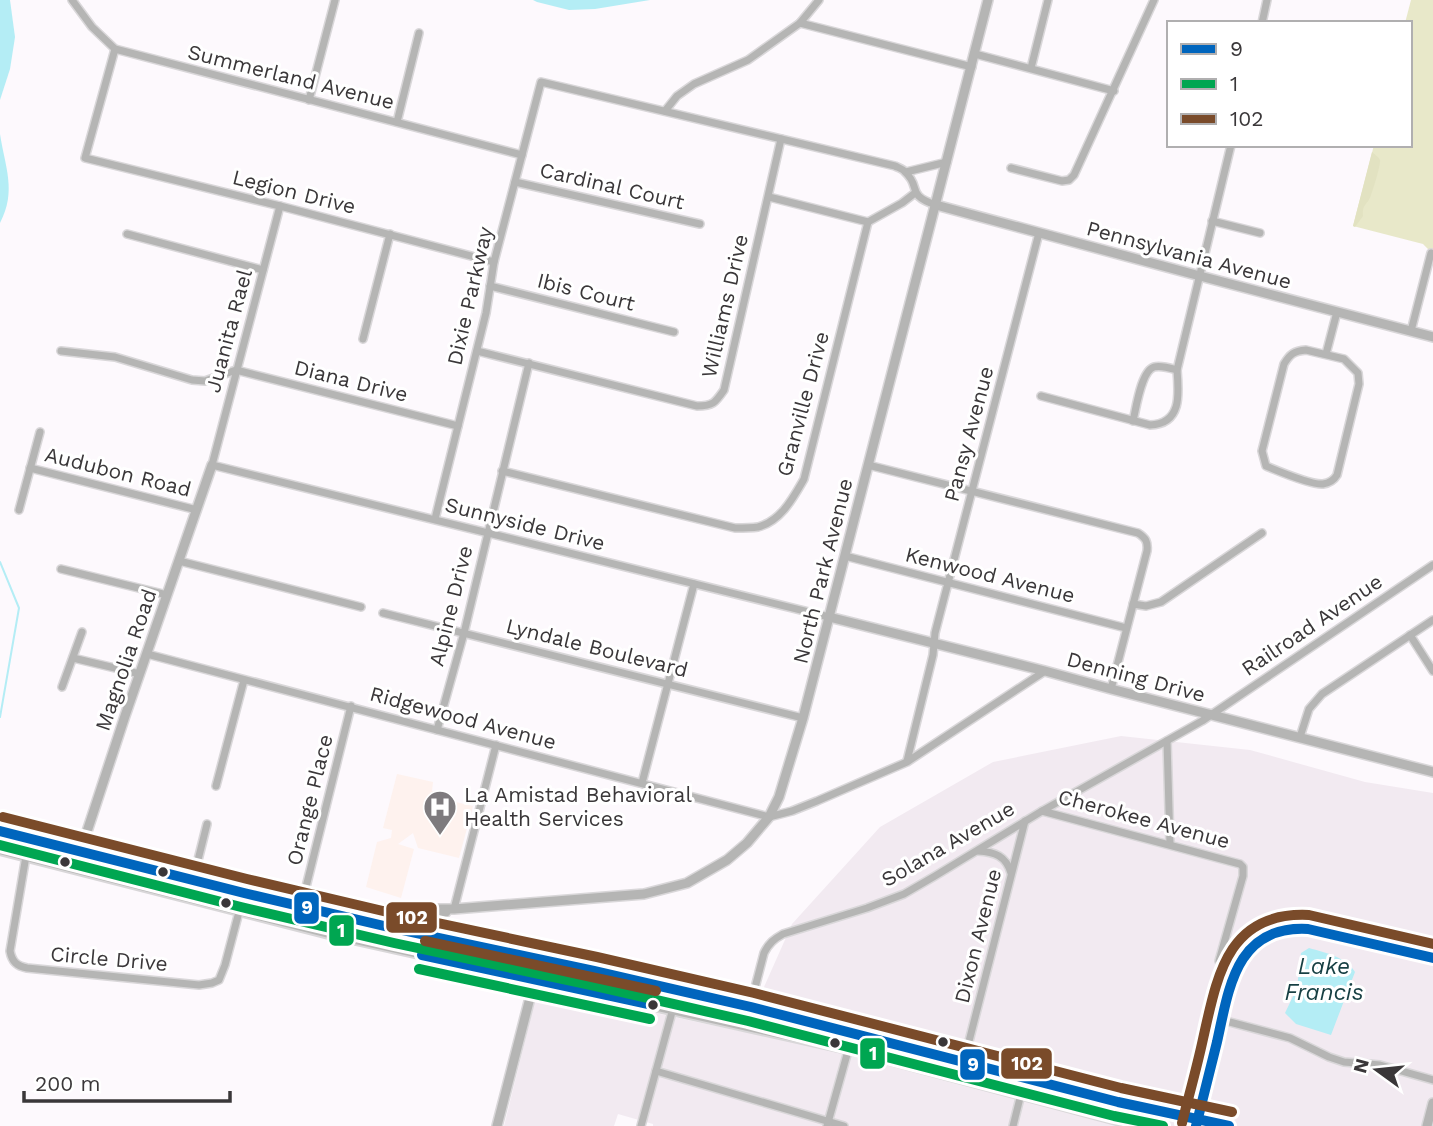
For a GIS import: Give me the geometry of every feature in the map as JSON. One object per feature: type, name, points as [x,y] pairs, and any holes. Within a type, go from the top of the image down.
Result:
[{"type":"main road","points":[[0,831],[397,929],[751,1007],[964,1061],[1182,1121],[1229,1126]]},
{"type":"main road","points":[[0,849],[329,933],[849,1049],[1143,1126]]},
{"type":"main road","points":[[163,891],[187,887],[193,880]]},
{"type":"main road","points":[[329,933],[374,934],[397,929]]},
{"type":"main road","points":[[1036,1097],[1062,1094],[1069,1089]]},
{"type":"street","name":"Summerland Avenue","points":[[72,0],[92,27],[115,49],[522,155]]},
{"type":"street","points":[[309,100],[335,0]]},
{"type":"street","points":[[819,0],[800,23],[748,61],[694,84],[677,96],[665,111],[895,166],[906,172],[915,193],[922,200],[936,205]]},
{"type":"street","name":"North Park Avenue","points":[[276,900],[366,909],[454,909],[644,894],[695,880],[727,860],[747,843],[769,817],[787,774],[803,718],[988,0]]},
{"type":"street","points":[[1031,68],[1048,0]]},
{"type":"street","points":[[1011,168],[1062,181],[1069,180],[1074,175],[1154,0]]},
{"type":"street","points":[[1263,21],[1268,0]]},
{"type":"street","points":[[800,23],[972,67]]},
{"type":"street","points":[[397,122],[419,33]]},
{"type":"street","name":"Legion Drive","points":[[115,49],[85,158],[494,262]]},
{"type":"street","points":[[975,54],[1114,91]]},
{"type":"street","name":"Dixie Parkway","points":[[435,519],[477,351],[494,262],[541,82],[665,111]]},
{"type":"street","name":"Williams Drive","points":[[477,351],[697,406],[716,402],[724,390],[781,139]]},
{"type":"street","points":[[1041,396],[1150,425],[1160,425],[1169,419],[1176,409],[1179,394],[1177,370],[1230,147]]},
{"type":"street","points":[[906,172],[947,162]]},
{"type":"street","name":"Cardinal Court","points":[[515,182],[700,225]]},
{"type":"street","points":[[769,197],[868,222],[915,193]]},
{"type":"street","name":"Pennsylvania Avenue","points":[[936,205],[1433,337]]},
{"type":"street","name":"Juanita Rael","points":[[212,465],[280,206]]},
{"type":"street","points":[[1212,221],[1260,233]]},
{"type":"street","name":"Granville Drive","points":[[502,471],[735,528],[757,527],[774,520],[791,502],[804,479],[868,222]]},
{"type":"street","name":"Pansy Avenue","points":[[906,762],[933,655],[935,633],[1039,233]]},
{"type":"street","points":[[127,234],[263,270]]},
{"type":"street","points":[[363,339],[390,234]]},
{"type":"street","points":[[1411,331],[1431,253]]},
{"type":"street","name":"Ibis Court","points":[[490,286],[674,332]]},
{"type":"street","points":[[1326,354],[1337,312]]},
{"type":"street","points":[[1306,350],[1326,354],[1351,364],[1358,373],[1359,383],[1337,475],[1326,484],[1317,484],[1266,466],[1262,451],[1284,364],[1289,355],[1306,350]]},
{"type":"street","points":[[61,351],[115,357],[192,380],[205,381],[236,370]]},
{"type":"street","name":"Alpine Drive","points":[[437,730],[464,633],[529,363]]},
{"type":"street","points":[[1133,421],[1148,370],[1154,367],[1177,370]]},
{"type":"street","name":"Diana Drive","points":[[236,370],[458,426]]},
{"type":"street","points":[[19,510],[40,432]]},
{"type":"street","name":"Magnolia Road","points":[[75,868],[212,465]]},
{"type":"street","name":"Sunnyside Drive","points":[[212,465],[829,618]]},
{"type":"street","points":[[868,465],[1138,533],[1145,538],[1147,551],[1111,689]]},
{"type":"street","name":"Audubon Road","points":[[30,468],[197,510]]},
{"type":"street","points":[[1132,604],[1146,606],[1161,602],[1262,533]]},
{"type":"street","name":"Kenwood Avenue","points":[[845,556],[1126,628]]},
{"type":"street","points":[[179,561],[362,607]]},
{"type":"street","name":"Railroad Avenue","points":[[1211,715],[1433,565]]},
{"type":"street","points":[[61,569],[167,595]]},
{"type":"street","points":[[642,783],[694,584]]},
{"type":"street","name":"Lyndale Boulevard","points":[[383,613],[803,718]]},
{"type":"street","name":"Denning Drive","points":[[829,618],[1433,772]]},
{"type":"street","points":[[1300,737],[1308,709],[1322,694],[1433,620]]},
{"type":"street","points":[[62,687],[82,632]]},
{"type":"street","points":[[1410,635],[1433,671]]},
{"type":"street","name":"Ridgewood Avenue","points":[[147,654],[769,817]]},
{"type":"street","points":[[73,658],[140,674]]},
{"type":"street","points":[[769,817],[817,801],[906,762],[1045,671]]},
{"type":"street","points":[[216,786],[244,680]]},
{"type":"street","name":"Orange Place","points":[[302,903],[351,706]]},
{"type":"street","name":"Solana Avenue","points":[[745,1026],[764,953],[775,938],[904,894],[1042,811],[1211,715]]},
{"type":"street","points":[[1167,741],[1170,844]]},
{"type":"street","points":[[454,909],[496,746]]},
{"type":"street","name":"Cherokee Avenue","points":[[1042,811],[1238,862],[1243,867],[1243,876],[1219,961]]},
{"type":"street","name":"Dixon Avenue","points":[[964,1061],[1025,821]]},
{"type":"street","points":[[193,880],[207,824]]},
{"type":"street","points":[[976,851],[998,855],[1009,865],[1012,874]]},
{"type":"street","name":"Circle Drive","points":[[26,856],[10,951],[11,958],[21,967],[199,985],[212,984],[219,979],[225,965],[244,893]]},
{"type":"street","name":"North Park Avenue","points":[[397,929],[454,909]]},
{"type":"street","points":[[1182,1121],[1225,963],[1240,942],[1259,928],[1284,920],[1305,920],[1433,958]]},
{"type":"street","points":[[1197,1123],[1231,983],[1244,956],[1253,946],[1274,933],[1298,928],[1433,949]]},
{"type":"street","points":[[497,1126],[540,959]]},
{"type":"street","points":[[1220,979],[1231,983]]},
{"type":"street","points":[[641,1126],[678,990]]},
{"type":"street","points":[[1222,1020],[1290,1038],[1344,1062],[1380,1065],[1433,1080]]},
{"type":"street","points":[[828,1124],[853,1033]]},
{"type":"street","points":[[656,1071],[784,1108],[828,1124],[844,1126]]},
{"type":"street","points":[[1013,1126],[1021,1094]]},
{"type":"street","points":[[1427,1126],[1433,1103]]},
{"type":"shaded area","points":[[1121,736],[1250,750],[1365,782],[1433,793],[1433,1126],[653,1126],[618,1114],[614,1126],[504,1126],[538,988],[744,1032],[792,924],[880,827],[993,762]]},
{"type":"shaded area","name":"La Amistad Behavioral Health Services","points":[[397,774],[433,782],[432,791],[447,795],[447,800],[473,806],[459,858],[418,848],[413,833],[398,844],[414,849],[401,898],[366,887],[377,842],[391,838],[392,830],[383,828]]},
{"type":"green space","points":[[1411,0],[1433,0],[1433,251],[1423,244],[1353,226],[1373,147],[1412,147],[1412,21],[1406,21]]},
{"type":"green space","points":[[1372,152],[1380,162],[1371,195],[1363,209],[1363,216],[1355,227],[1353,226]]},
{"type":"water","points":[[0,0],[10,0],[15,37],[10,69],[0,100]]},
{"type":"water","points":[[533,0],[650,0],[595,9],[569,10]]},
{"type":"water","points":[[0,134],[9,189],[0,223]]},
{"type":"water","name":"Lake Francis","points":[[1309,948],[1341,959],[1355,972],[1331,1035],[1296,1024],[1285,1013],[1297,988],[1301,953]]},
{"type":"waterway","points":[[0,562],[19,608],[0,717]]},
{"type":"transit line","name":"102","points":[[3,817],[400,915],[754,993],[1121,1088],[1232,1112]]},
{"type":"transit line","name":"9","points":[[0,831],[397,929],[751,1007],[1118,1102],[1229,1126]]},
{"type":"transit line","name":"1","points":[[0,845],[241,907],[748,1021],[1114,1116],[1163,1126]]},
{"type":"transit line","name":"102","points":[[1182,1123],[1221,971],[1230,952],[1243,936],[1260,924],[1281,917],[1309,915],[1433,944]]},
{"type":"transit line","name":"9","points":[[1196,1126],[1232,981],[1251,949],[1265,937],[1284,930],[1308,929],[1433,958]]},
{"type":"transit line","name":"102","points":[[425,941],[656,991]]},
{"type":"transit line","name":"9","points":[[422,955],[653,1005]]},
{"type":"transit line","name":"1","points":[[419,969],[650,1019]]},
{"type":"place","name":"La Amistad Behavioral Health Services","points":[[440,837]]}]
